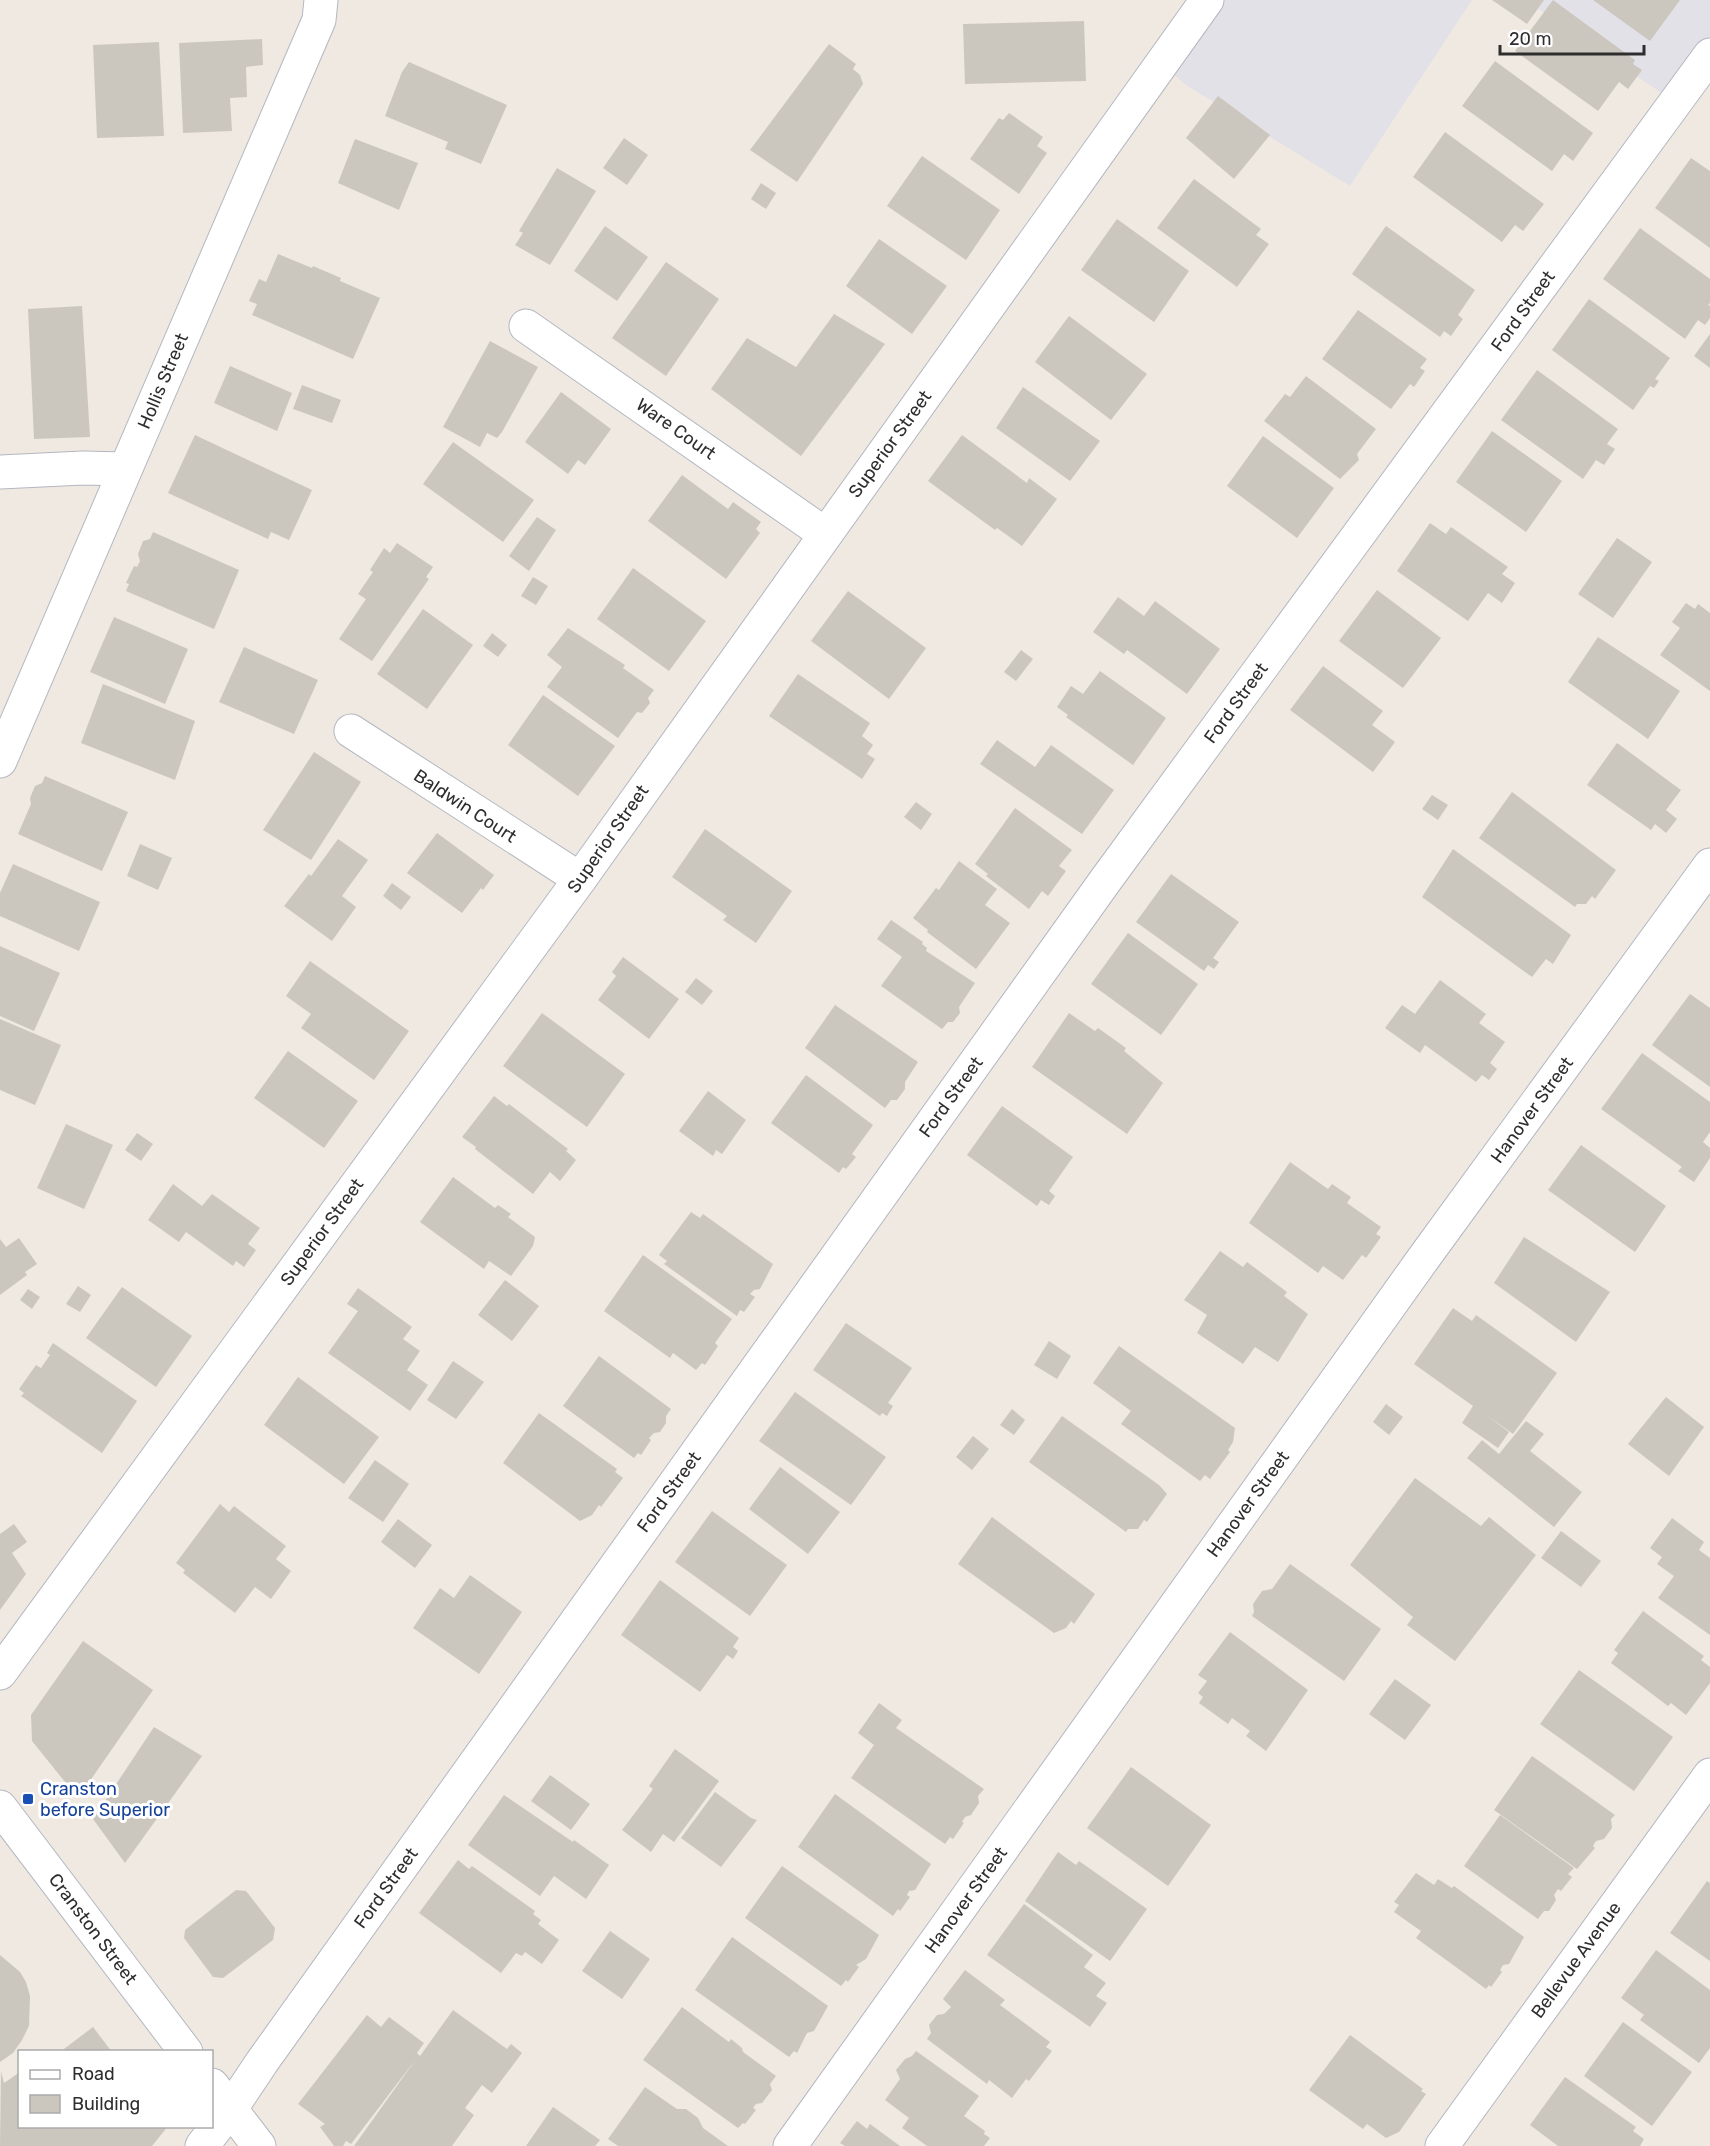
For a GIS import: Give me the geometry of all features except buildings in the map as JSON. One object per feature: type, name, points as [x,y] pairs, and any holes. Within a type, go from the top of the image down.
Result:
[{"type":"street","name":"Hollis Street","points":[[0,761],[319,20],[321,0]]},
{"type":"street","name":"Superior Street","points":[[0,1673],[579,879],[1207,0]]},
{"type":"street","name":"Ford Street","points":[[213,2118],[221,2098],[282,2033],[1091,901],[1710,55]]},
{"type":"street","name":"Ware Court","points":[[526,326],[825,534]]},
{"type":"street","points":[[0,472],[82,468],[125,469]]},
{"type":"street","name":"Baldwin Court","points":[[351,731],[579,879]]},
{"type":"street","name":"Hanover Street","points":[[790,2146],[1423,1259],[1710,865]]},
{"type":"street","name":"Bellevue Avenue","points":[[1442,2146],[1710,1775]]},
{"type":"street","name":"Cranston Street","points":[[0,1807],[184,2050]]},
{"type":"street","points":[[221,2098],[259,2146]]},
{"type":"street","name":"Ford Street","points":[[202,2146],[209,2128]]},
{"type":"shaded area","points":[[1220,0],[1472,0],[1350,186],[1186,85],[1170,71]]},
{"type":"shaded area","points":[[1525,0],[1710,0],[1710,64],[1679,105]]},
{"type":"place","name":"Cranston before Superior","points":[[28,1799]]}]
